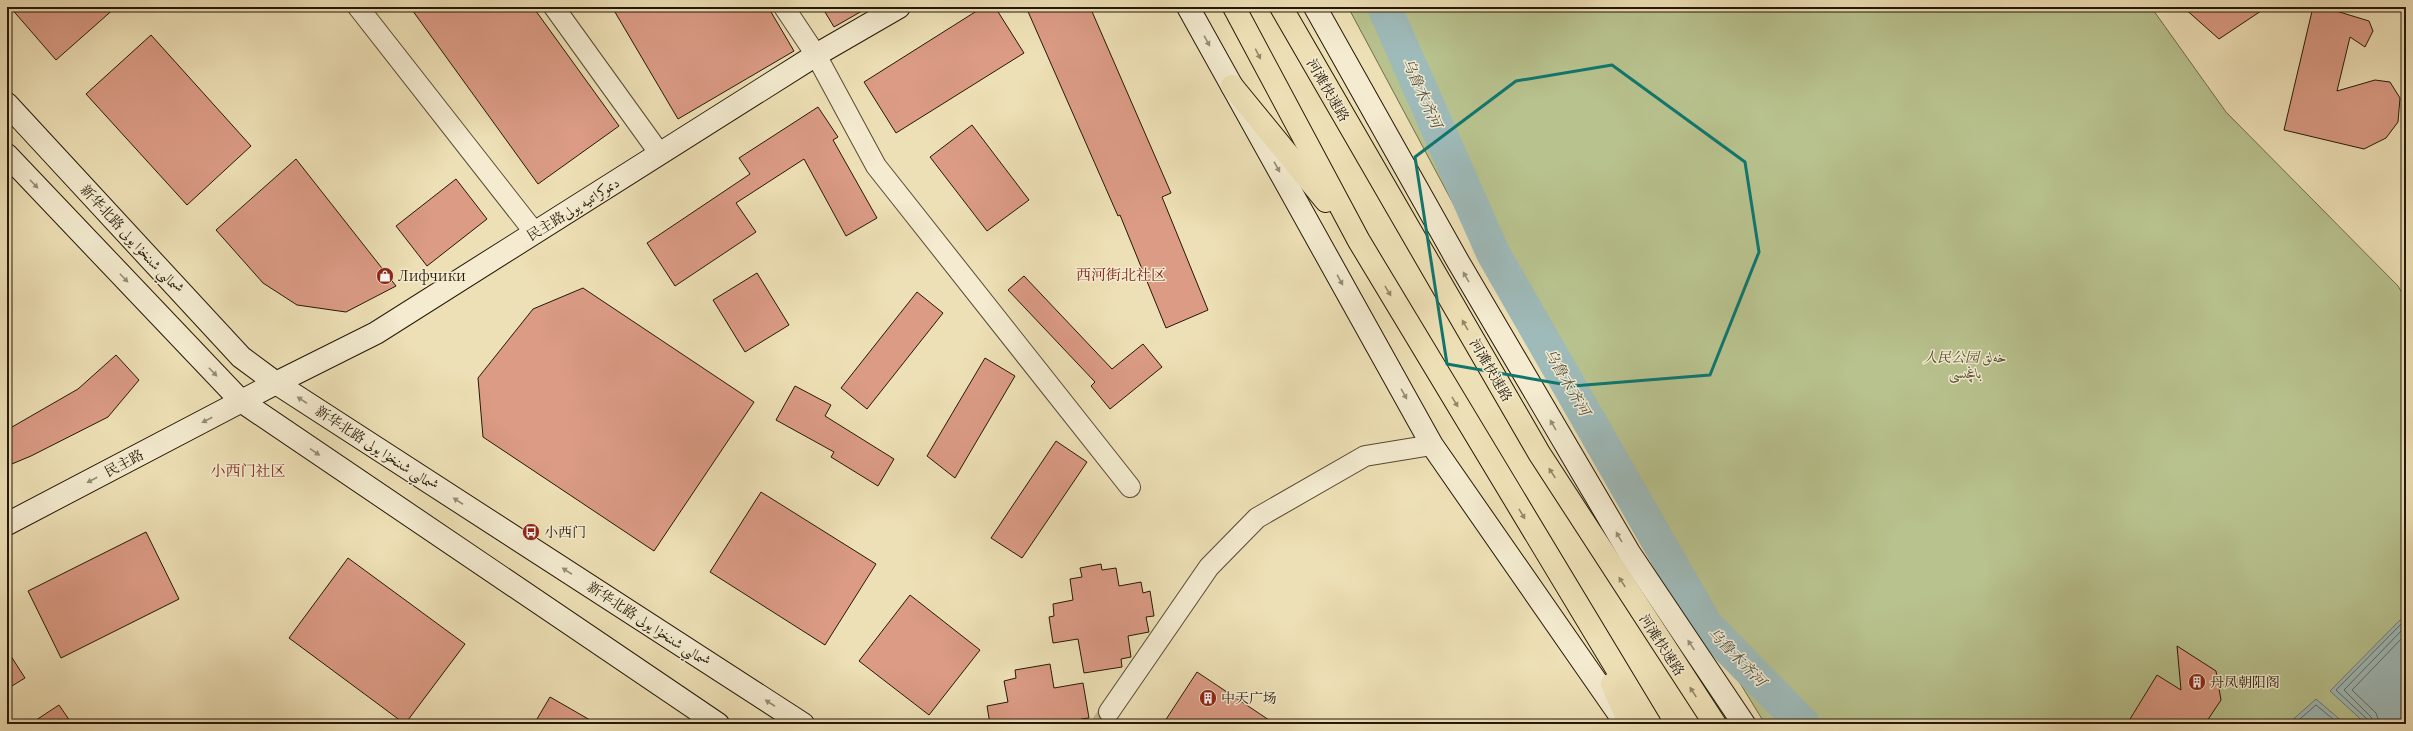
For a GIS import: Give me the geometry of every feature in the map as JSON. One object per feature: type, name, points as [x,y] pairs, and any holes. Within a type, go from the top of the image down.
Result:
[{"type":"highway","points":[[1234,7],[1358,241],[1650,724]]},
{"type":"highway","name":"河滩快速路","points":[[1281,7],[1539,453],[1715,724]]},
{"type":"highway","points":[[1232,86],[1358,241]]},
{"type":"highway","points":[[1574,599],[1630,724]]},
{"type":"street","points":[[358,7],[535,233]]},
{"type":"street","points":[[554,7],[660,154]]},
{"type":"street","points":[[784,7],[816,55],[876,166],[1130,487]]},
{"type":"street","name":"民主路دىموكراتىيە يولى","points":[[241,402],[376,333],[816,55],[899,7]]},
{"type":"street","points":[[1188,7],[1432,444],[1626,724]]},
{"type":"street","points":[[1315,7],[1456,258],[1626,547],[1744,724]]},
{"type":"street","name":"新华北路 شىمالىي شىنخۇا يولى","points":[[7,104],[241,357],[276,383],[803,724]]},
{"type":"street","points":[[7,156],[241,402],[718,724]]},
{"type":"street","name":"民主路","points":[[7,524],[241,402]]},
{"type":"street","points":[[1109,712],[1208,567],[1257,518],[1365,456],[1432,444]]},
{"type":"highlighted area","points":[[1612,65],[1745,162],[1759,252],[1710,375],[1573,386],[1447,364],[1415,157],[1516,81]]},
{"type":"green space","name":"人民公园 خەلق باغچىسى","points":[[1348,7],[2151,7],[2226,112],[2398,286],[2406,300],[2406,724],[1765,724],[1500,291]]},
{"type":"water","points":[[2406,614],[2406,724],[2366,724],[2330,691]]},
{"type":"water","points":[[2316,699],[2345,724],[2288,724]]},
{"type":"building","points":[[10,7],[116,7],[56,60]]},
{"type":"building","points":[[410,7],[533,7],[619,126],[538,184]]},
{"type":"building","points":[[612,7],[768,7],[794,51],[678,119]]},
{"type":"building","points":[[822,7],[869,7],[834,27]]},
{"type":"building","points":[[983,7],[995,7],[1024,53],[896,133],[864,82]]},
{"type":"building","points":[[1026,7],[1090,7],[1171,193],[1162,197],[1208,310],[1166,328],[1120,215],[1118,216]]},
{"type":"building","points":[[2183,7],[2267,7],[2219,39]]},
{"type":"building","points":[[2313,7],[2323,7],[2369,21],[2373,31],[2365,47],[2350,37],[2337,91],[2375,80],[2390,82],[2400,98],[2398,122],[2386,138],[2364,149],[2284,130]]},
{"type":"building","points":[[151,35],[251,146],[187,205],[86,94]]},
{"type":"building","points":[[818,107],[838,137],[833,140],[877,218],[846,236],[804,159],[736,203],[756,232],[675,286],[647,243],[750,174],[739,158]]},
{"type":"building","points":[[972,125],[1029,200],[987,231],[930,157]]},
{"type":"building","points":[[296,159],[396,286],[346,312],[297,305],[263,283],[216,230]]},
{"type":"building","points":[[456,179],[487,219],[427,266],[396,226]]},
{"type":"building","points":[[757,273],[789,325],[745,352],[713,300]]},
{"type":"building","points":[[1024,276],[1112,369],[1143,344],[1162,367],[1110,409],[1091,386],[1095,382],[1008,290]]},
{"type":"building","points":[[583,288],[754,402],[654,551],[483,437],[478,378],[533,309]]},
{"type":"building","points":[[917,292],[943,313],[867,409],[841,388]]},
{"type":"building","points":[[116,355],[139,380],[108,417],[31,456],[7,466],[7,427],[12,427],[78,389]]},
{"type":"building","points":[[985,358],[1015,376],[955,478],[927,456]]},
{"type":"building","points":[[795,386],[831,405],[825,416],[894,459],[878,486],[831,457],[834,452],[776,420]]},
{"type":"building","points":[[1056,441],[1087,462],[1022,558],[991,538]]},
{"type":"building","points":[[761,492],[876,564],[825,645],[710,572]]},
{"type":"building","points":[[146,532],[179,599],[61,658],[28,591]]},
{"type":"building","points":[[348,558],[465,644],[405,724],[289,638]]},
{"type":"building","points":[[1101,564],[1102,570],[1116,568],[1119,586],[1141,582],[1143,593],[1150,591],[1154,616],[1146,617],[1149,632],[1128,636],[1131,657],[1121,659],[1122,667],[1084,673],[1078,639],[1053,643],[1049,617],[1054,616],[1053,604],[1073,600],[1070,579],[1082,577],[1080,568]]},
{"type":"building","points":[[910,595],[980,650],[929,715],[859,661]]},
{"type":"building","name":"丹凤朝阳阁","points":[[2177,646],[2216,671],[2221,700],[2205,724],[2127,724],[2157,675],[2181,690]]},
{"type":"building","points":[[7,650],[25,678],[7,689]]},
{"type":"building","points":[[1050,664],[1054,688],[1083,683],[1089,718],[1081,719],[1082,724],[990,724],[987,706],[1008,702],[1004,681],[1016,678],[1015,670]]},
{"type":"building","name":"中天广场","points":[[1197,672],[1275,724],[1163,724]]},
{"type":"building","points":[[550,697],[597,724],[534,724]]},
{"type":"building","points":[[59,705],[72,724],[30,724]]},
{"type":"waterway","name":"乌鲁木齐河","points":[[1384,7],[1493,253],[1706,625],[1803,724]]},
{"type":"tunnel","points":[[1101,724],[1109,712]]},
{"type":"place","name":"Лифчики","points":[[385,276]]},
{"type":"place","name":"小西门","points":[[531,532]]},
{"type":"place","name":"丹凤朝阳阁","points":[[2197,682]]},
{"type":"place","name":"中天广场","points":[[1208,698]]},
{"type":"district","name":"西河街北社区","points":[[1121,275]]},
{"type":"district","name":"小西门社区","points":[[248,471]]}]
